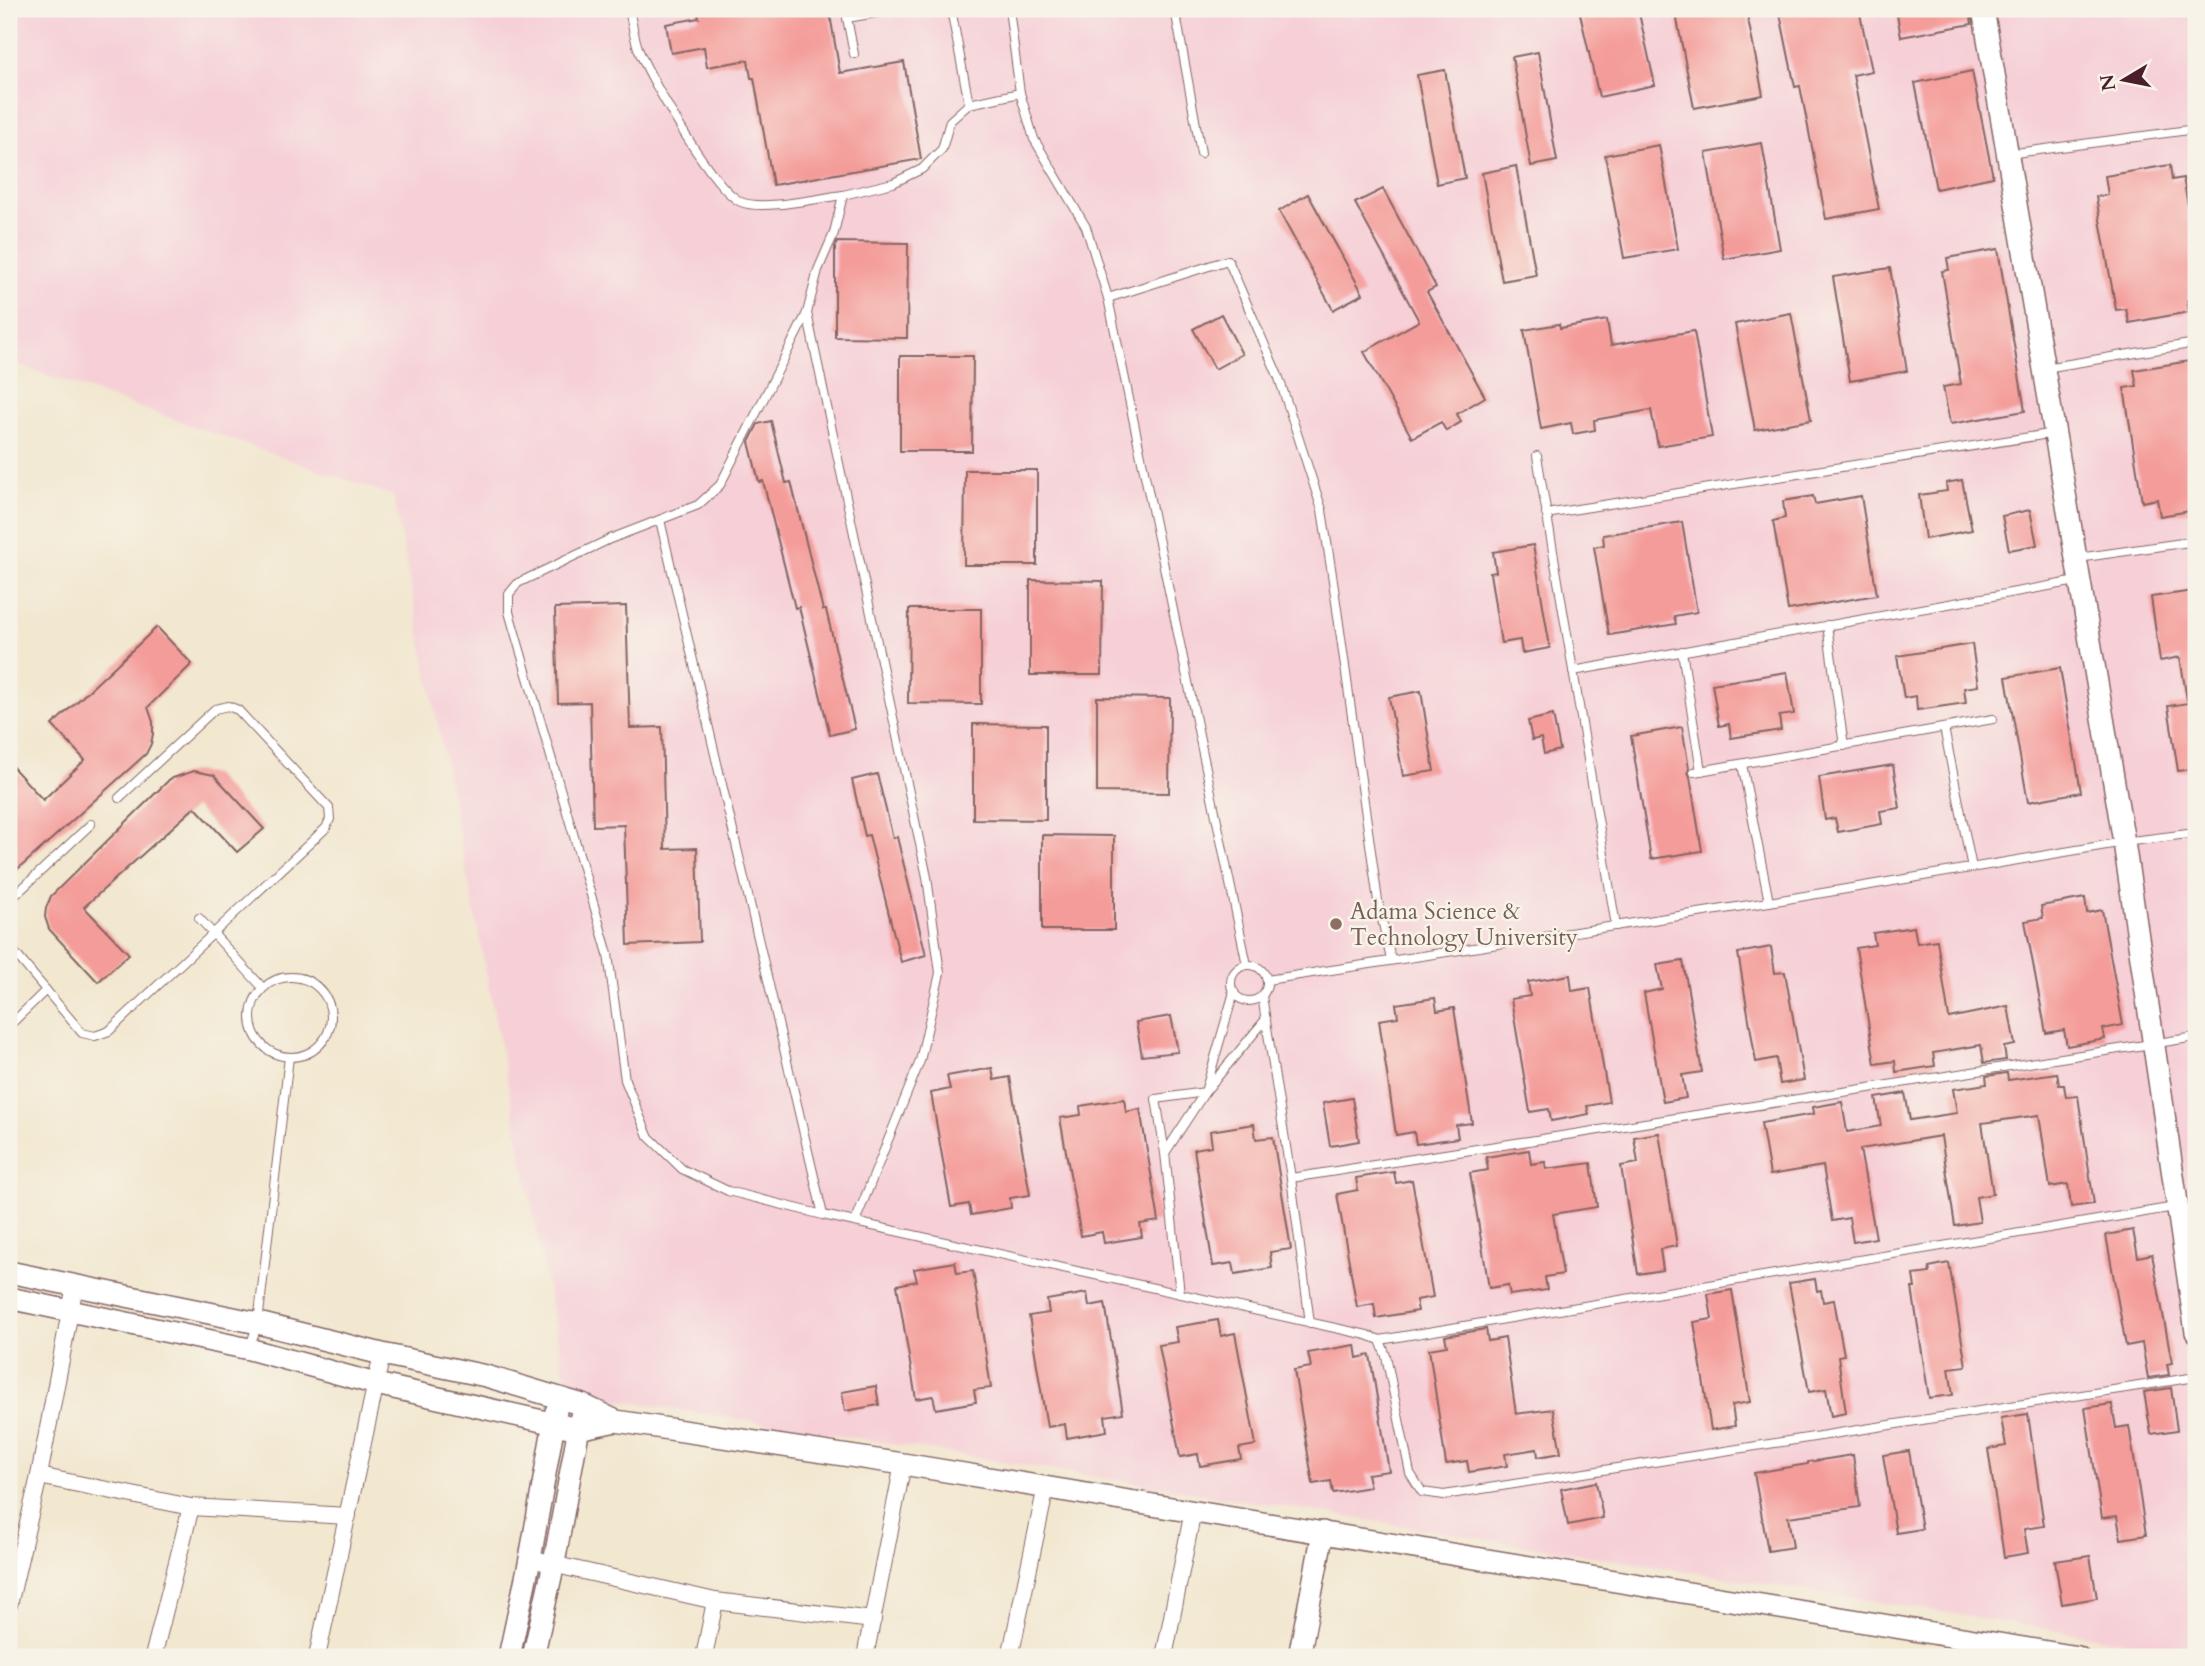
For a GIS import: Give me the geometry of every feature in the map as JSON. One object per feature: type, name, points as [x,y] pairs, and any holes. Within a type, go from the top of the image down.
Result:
[{"type":"street","points":[[1983,9],[2124,842],[2196,1332]]},
{"type":"street","points":[[9,1272],[258,1323],[382,1354],[486,1376],[583,1405],[616,1421],[1046,1487],[2074,1657]]},
{"type":"street","points":[[9,1605],[39,1475],[75,1285]]},
{"type":"street","points":[[9,1298],[249,1349],[376,1384],[578,1429],[616,1421]]},
{"type":"street","points":[[317,1657],[382,1354]]},
{"type":"street","points":[[509,1657],[559,1399]]},
{"type":"street","points":[[533,1657],[554,1563],[583,1405]]},
{"type":"street","points":[[865,1657],[903,1464]]},
{"type":"street","points":[[39,1475],[191,1507],[348,1516]]},
{"type":"street","points":[[1010,1657],[1046,1487]]},
{"type":"street","points":[[153,1657],[191,1507]]},
{"type":"street","points":[[1164,1657],[1193,1511]]},
{"type":"street","points":[[1299,1657],[1323,1532]]},
{"type":"street","points":[[530,1559],[715,1601],[873,1620]]},
{"type":"street","points":[[704,1657],[715,1601]]},
{"type":"lane","points":[[629,9],[638,48],[650,76],[706,166],[723,188],[741,202],[764,205],[843,195],[893,183],[922,169],[942,149],[950,121],[969,104],[1020,93]]},
{"type":"lane","points":[[854,54],[847,18],[899,9]]},
{"type":"lane","points":[[949,9],[969,104]]},
{"type":"lane","points":[[1009,9],[1020,93],[1034,139],[1086,227],[1108,298],[1247,965]]},
{"type":"lane","points":[[1175,9],[1201,153]]},
{"type":"lane","points":[[2007,154],[2196,129]]},
{"type":"lane","points":[[843,195],[834,233],[818,270],[807,313],[720,485],[698,505],[610,539],[518,583],[509,594],[509,612],[608,954],[625,1080],[648,1136],[682,1169],[728,1191],[823,1215],[1380,1340],[2178,1207]]},
{"type":"lane","points":[[1108,298],[1228,260],[1279,378],[1322,510],[1378,901],[1391,960]]},
{"type":"lane","points":[[807,313],[927,877],[940,973],[920,1061],[855,1222]]},
{"type":"lane","points":[[2045,368],[2196,343]]},
{"type":"lane","points":[[1546,514],[2054,433]]},
{"type":"lane","points":[[1537,456],[1616,926]]},
{"type":"lane","points":[[660,520],[823,1215]]},
{"type":"lane","points":[[2076,558],[2196,541]]},
{"type":"lane","points":[[1573,671],[2080,580]]},
{"type":"lane","points":[[1827,625],[1844,746]]},
{"type":"lane","points":[[1682,651],[1698,771],[1993,719]]},
{"type":"lane","points":[[9,946],[82,1033],[95,1036],[110,1031],[326,828],[330,818],[329,808],[238,710],[228,706],[215,709],[119,798]]},
{"type":"lane","points":[[1944,728],[1972,868]]},
{"type":"lane","points":[[1742,764],[1769,902]]},
{"type":"lane","points":[[9,901],[91,824]]},
{"type":"lane","points":[[1267,980],[1769,902],[2124,842],[2196,833]]},
{"type":"lane","points":[[199,918],[263,988]]},
{"type":"lane","points":[[1247,965],[1260,968],[1267,980],[1262,996],[1252,1001],[1245,1000],[1234,992],[1231,986],[1235,972],[1247,965]]},
{"type":"lane","points":[[283,977],[306,979],[324,992],[329,1003],[331,1026],[327,1036],[311,1052],[289,1057],[267,1049],[259,1041],[254,1031],[252,1008],[263,988],[283,977]]},
{"type":"lane","points":[[9,1026],[46,990]]},
{"type":"lane","points":[[1205,1092],[1234,992]]},
{"type":"lane","points":[[1262,996],[1291,1178],[1310,1323]]},
{"type":"lane","points":[[1165,1153],[1205,1092],[1266,1019]]},
{"type":"lane","points":[[1291,1178],[2196,1037]]},
{"type":"lane","points":[[249,1349],[258,1323],[289,1057]]},
{"type":"lane","points":[[1180,1294],[1165,1153],[1156,1099],[1205,1092]]},
{"type":"lane","points":[[1380,1340],[1386,1356],[1410,1473],[1422,1492],[1444,1495],[2196,1377]]},
{"type":"shaded area","name":"Adama Science & Technology University","points":[[9,9],[2196,9],[2196,1653],[568,1392],[393,496],[9,362]]},
{"type":"building","points":[[697,9],[829,9],[840,73],[904,62],[921,159],[773,185],[754,78],[751,78],[748,60],[707,67],[704,47],[671,53],[666,24],[699,18]]},
{"type":"building","points":[[1579,9],[1638,9],[1655,85],[1599,97]]},
{"type":"building","points":[[1675,9],[1746,9],[1763,95],[1694,108]]},
{"type":"building","points":[[1779,9],[1859,9],[1872,71],[1853,75],[1879,209],[1826,219],[1800,86],[1795,87]]},
{"type":"building","points":[[1896,9],[1970,9],[1972,24],[1901,37]]},
{"type":"building","points":[[1538,52],[1557,161],[1531,166],[1512,57]]},
{"type":"building","points":[[1445,70],[1465,178],[1437,184],[1417,75]]},
{"type":"building","points":[[1972,71],[1993,177],[1936,189],[1915,83]]},
{"type":"building","points":[[1762,143],[1780,249],[1724,259],[1706,153]]},
{"type":"building","points":[[1659,145],[1678,249],[1624,258],[1605,155]]},
{"type":"building","points":[[2170,165],[2172,180],[2183,178],[2196,249],[2196,298],[2187,300],[2189,312],[2129,323],[2126,309],[2116,310],[2096,197],[2108,195],[2105,176]]},
{"type":"building","points":[[1516,166],[1536,275],[1502,281],[1482,173]]},
{"type":"building","points":[[1383,189],[1436,287],[1427,292],[1485,397],[1457,414],[1461,422],[1446,431],[1441,422],[1412,438],[1364,352],[1419,321],[1355,203]]},
{"type":"building","points":[[1308,194],[1363,294],[1333,310],[1279,211]]},
{"type":"building","points":[[837,242],[908,243],[907,338],[835,337]]},
{"type":"building","points":[[1998,249],[2025,411],[1950,424],[1943,387],[1961,384],[1942,271],[1949,270],[1947,258]]},
{"type":"building","points":[[1890,268],[1907,371],[1850,381],[1833,277]]},
{"type":"building","points":[[1791,313],[1811,420],[1755,430],[1735,324]]},
{"type":"building","points":[[1221,314],[1242,354],[1215,369],[1193,329]]},
{"type":"building","points":[[1607,320],[1611,345],[1694,331],[1712,437],[1658,446],[1651,410],[1594,420],[1595,430],[1573,434],[1571,423],[1541,429],[1524,330],[1559,324],[1560,328]]},
{"type":"building","points":[[900,356],[973,356],[972,451],[900,451]]},
{"type":"building","points":[[2196,360],[2196,510],[2160,516],[2157,499],[2142,502],[2124,388],[2137,386],[2134,370]]},
{"type":"building","points":[[771,421],[786,483],[791,482],[823,610],[826,610],[855,729],[830,735],[799,607],[795,608],[763,481],[759,482],[749,442],[758,424]]},
{"type":"building","points":[[965,470],[1037,470],[1037,565],[964,565]]},
{"type":"building","points":[[1962,480],[1972,530],[1925,539],[1919,495],[1947,491],[1946,483]]},
{"type":"building","points":[[1813,496],[1815,504],[1861,496],[1877,595],[1788,610],[1773,521],[1785,518],[1783,501]]},
{"type":"building","points":[[2030,510],[2037,545],[2009,550],[2002,516]]},
{"type":"building","points":[[1682,522],[1697,612],[1674,616],[1676,624],[1609,635],[1594,547],[1604,545],[1603,535]]},
{"type":"building","points":[[1533,545],[1550,648],[1522,653],[1520,640],[1501,643],[1490,573],[1496,572],[1493,552]]},
{"type":"building","points":[[1030,580],[1103,581],[1102,675],[1030,675]]},
{"type":"building","points":[[2194,591],[2196,699],[2187,700],[2180,657],[2160,661],[2151,597]]},
{"type":"building","points":[[626,606],[630,728],[662,727],[665,849],[697,848],[700,942],[628,945],[624,825],[593,826],[590,702],[558,703],[555,608]]},
{"type":"building","points":[[909,609],[981,609],[981,704],[908,703]]},
{"type":"building","points":[[157,627],[192,664],[148,707],[153,722],[153,734],[146,754],[9,875],[9,763],[43,800],[85,760],[52,725]]},
{"type":"building","points":[[1972,644],[1978,686],[1964,688],[1966,703],[1917,710],[1916,696],[1904,698],[1897,656]]},
{"type":"building","points":[[2060,668],[2081,792],[2028,802],[2006,677]]},
{"type":"building","points":[[1787,672],[1794,714],[1779,716],[1781,730],[1731,738],[1729,724],[1719,726],[1712,684]]},
{"type":"building","points":[[1421,691],[1434,771],[1403,776],[1389,697]]},
{"type":"building","points":[[1097,697],[1170,698],[1169,793],[1097,792]]},
{"type":"building","points":[[2196,702],[2196,768],[2178,771],[2168,706]]},
{"type":"building","points":[[1553,715],[1560,750],[1544,754],[1541,738],[1532,740],[1528,721]]},
{"type":"building","points":[[973,724],[1046,725],[1046,820],[973,819]]},
{"type":"building","points":[[1682,727],[1702,851],[1651,859],[1631,736]]},
{"type":"building","points":[[1893,765],[1900,808],[1880,811],[1882,824],[1838,832],[1835,818],[1825,820],[1819,777]]},
{"type":"building","points":[[194,771],[214,775],[264,829],[237,852],[195,807],[84,907],[129,954],[98,982],[49,929],[45,917],[51,896],[170,779]]},
{"type":"building","points":[[877,774],[893,838],[897,837],[926,955],[901,962],[869,835],[865,836],[852,780]]},
{"type":"building","points":[[1042,835],[1114,836],[1114,930],[1042,930]]},
{"type":"building","points":[[2085,898],[2087,913],[2102,910],[2123,1025],[2103,1029],[2105,1039],[2067,1046],[2064,1030],[2046,1033],[2025,921],[2043,918],[2041,906]]},
{"type":"building","points":[[1914,927],[1917,943],[1937,940],[1949,1018],[2008,1006],[2015,1045],[2004,1047],[2006,1060],[1984,1063],[1981,1045],[1933,1053],[1935,1066],[1896,1072],[1895,1061],[1875,1064],[1856,948],[1875,945],[1873,933]]},
{"type":"building","points":[[1771,947],[1775,973],[1785,972],[1804,1080],[1780,1084],[1776,1058],[1756,1062],[1738,953]]},
{"type":"building","points":[[1683,961],[1702,1072],[1682,1075],[1686,1098],[1663,1102],[1644,993],[1662,989],[1657,965]]},
{"type":"building","points":[[1570,975],[1572,991],[1590,988],[1609,1102],[1587,1106],[1589,1114],[1551,1121],[1549,1109],[1530,1112],[1511,999],[1530,996],[1528,982]]},
{"type":"building","points":[[1435,998],[1437,1011],[1454,1008],[1472,1123],[1456,1125],[1458,1138],[1416,1144],[1414,1132],[1396,1135],[1379,1020],[1398,1017],[1396,1004]]},
{"type":"building","points":[[1171,1016],[1178,1052],[1142,1056],[1136,1022]]},
{"type":"building","points":[[992,1068],[994,1080],[1010,1077],[1030,1195],[1010,1198],[1011,1208],[971,1215],[969,1204],[951,1207],[931,1093],[950,1089],[947,1076]]},
{"type":"building","points":[[2007,1073],[2008,1080],[2057,1073],[2059,1085],[2064,1085],[2066,1097],[2078,1096],[2094,1204],[2071,1207],[2068,1184],[2050,1187],[2039,1115],[1982,1123],[1993,1194],[1976,1197],[1980,1222],[1955,1226],[1941,1136],[1860,1149],[1876,1238],[1853,1242],[1849,1218],[1832,1221],[1823,1166],[1770,1175],[1761,1123],[1814,1114],[1813,1107],[1842,1102],[1847,1132],[1881,1126],[1876,1098],[1905,1093],[1910,1120],[1957,1113],[1953,1089],[1987,1084],[1986,1076]]},
{"type":"building","points":[[1352,1098],[1359,1141],[1330,1146],[1323,1103]]},
{"type":"building","points":[[1124,1099],[1126,1112],[1140,1109],[1159,1221],[1140,1224],[1142,1237],[1104,1243],[1102,1232],[1081,1236],[1060,1118],[1081,1115],[1080,1106]]},
{"type":"building","points":[[1254,1124],[1256,1139],[1273,1137],[1291,1249],[1270,1252],[1272,1268],[1235,1274],[1233,1263],[1213,1266],[1194,1149],[1212,1146],[1210,1131]]},
{"type":"building","points":[[1659,1133],[1677,1246],[1660,1249],[1663,1270],[1638,1274],[1621,1166],[1638,1163],[1634,1137]]},
{"type":"building","points":[[1529,1150],[1531,1164],[1545,1162],[1546,1169],[1591,1163],[1597,1207],[1553,1214],[1563,1274],[1545,1277],[1547,1290],[1510,1295],[1508,1285],[1489,1288],[1470,1173],[1488,1170],[1486,1157]]},
{"type":"building","points":[[1394,1172],[1396,1183],[1412,1180],[1433,1297],[1416,1300],[1418,1311],[1376,1318],[1374,1304],[1357,1307],[1337,1194],[1358,1190],[1356,1178]]},
{"type":"building","points":[[2133,1230],[2138,1257],[2152,1254],[2172,1363],[2167,1364],[2169,1375],[2148,1378],[2142,1343],[2126,1346],[2106,1235]]},
{"type":"building","points":[[955,1262],[957,1273],[973,1271],[991,1388],[974,1390],[976,1402],[936,1409],[933,1396],[916,1399],[897,1285],[917,1281],[914,1269]]},
{"type":"building","points":[[1949,1263],[1966,1366],[1949,1368],[1953,1395],[1929,1398],[1912,1288],[1915,1288],[1913,1275],[1930,1273],[1929,1267]]},
{"type":"building","points":[[1815,1279],[1823,1302],[1834,1300],[1844,1355],[1838,1356],[1846,1413],[1831,1416],[1826,1389],[1809,1392],[1789,1283]]},
{"type":"building","points":[[1732,1290],[1750,1402],[1732,1405],[1735,1426],[1711,1430],[1694,1322],[1712,1319],[1708,1294]]},
{"type":"building","points":[[1087,1293],[1089,1306],[1105,1303],[1123,1413],[1105,1416],[1107,1431],[1067,1438],[1065,1424],[1047,1427],[1029,1316],[1049,1313],[1047,1300]]},
{"type":"building","points":[[1218,1320],[1221,1336],[1235,1333],[1256,1445],[1239,1448],[1241,1459],[1200,1466],[1198,1454],[1180,1457],[1159,1345],[1178,1342],[1175,1327]]},
{"type":"building","points":[[1486,1329],[1488,1341],[1505,1338],[1516,1414],[1553,1409],[1561,1453],[1538,1457],[1537,1449],[1505,1454],[1507,1466],[1469,1472],[1467,1461],[1446,1464],[1429,1349],[1447,1346],[1445,1336]]},
{"type":"building","points":[[1355,1345],[1357,1358],[1370,1355],[1389,1471],[1367,1474],[1370,1487],[1333,1493],[1331,1481],[1313,1484],[1294,1370],[1311,1367],[1308,1353]]},
{"type":"building","points":[[876,1386],[879,1405],[845,1411],[842,1392]]},
{"type":"building","points":[[2171,1388],[2177,1430],[2151,1434],[2144,1392]]},
{"type":"building","points":[[2112,1404],[2116,1428],[2129,1426],[2146,1535],[2121,1539],[2117,1516],[2102,1518],[2085,1408]]},
{"type":"building","points":[[2028,1414],[2044,1526],[2024,1529],[2028,1553],[2004,1557],[1988,1449],[2006,1446],[2001,1418]]},
{"type":"building","points":[[1909,1451],[1922,1529],[1896,1533],[1883,1455]]},
{"type":"building","points":[[1853,1455],[1860,1507],[1788,1517],[1793,1547],[1768,1551],[1754,1473]]},
{"type":"building","points":[[1596,1482],[1603,1518],[1568,1525],[1561,1489]]},
{"type":"building","points":[[2090,1556],[2097,1598],[2062,1604],[2055,1561]]},
{"type":"place","name":"Adama Science & Technology University","points":[[1336,924]]}]
